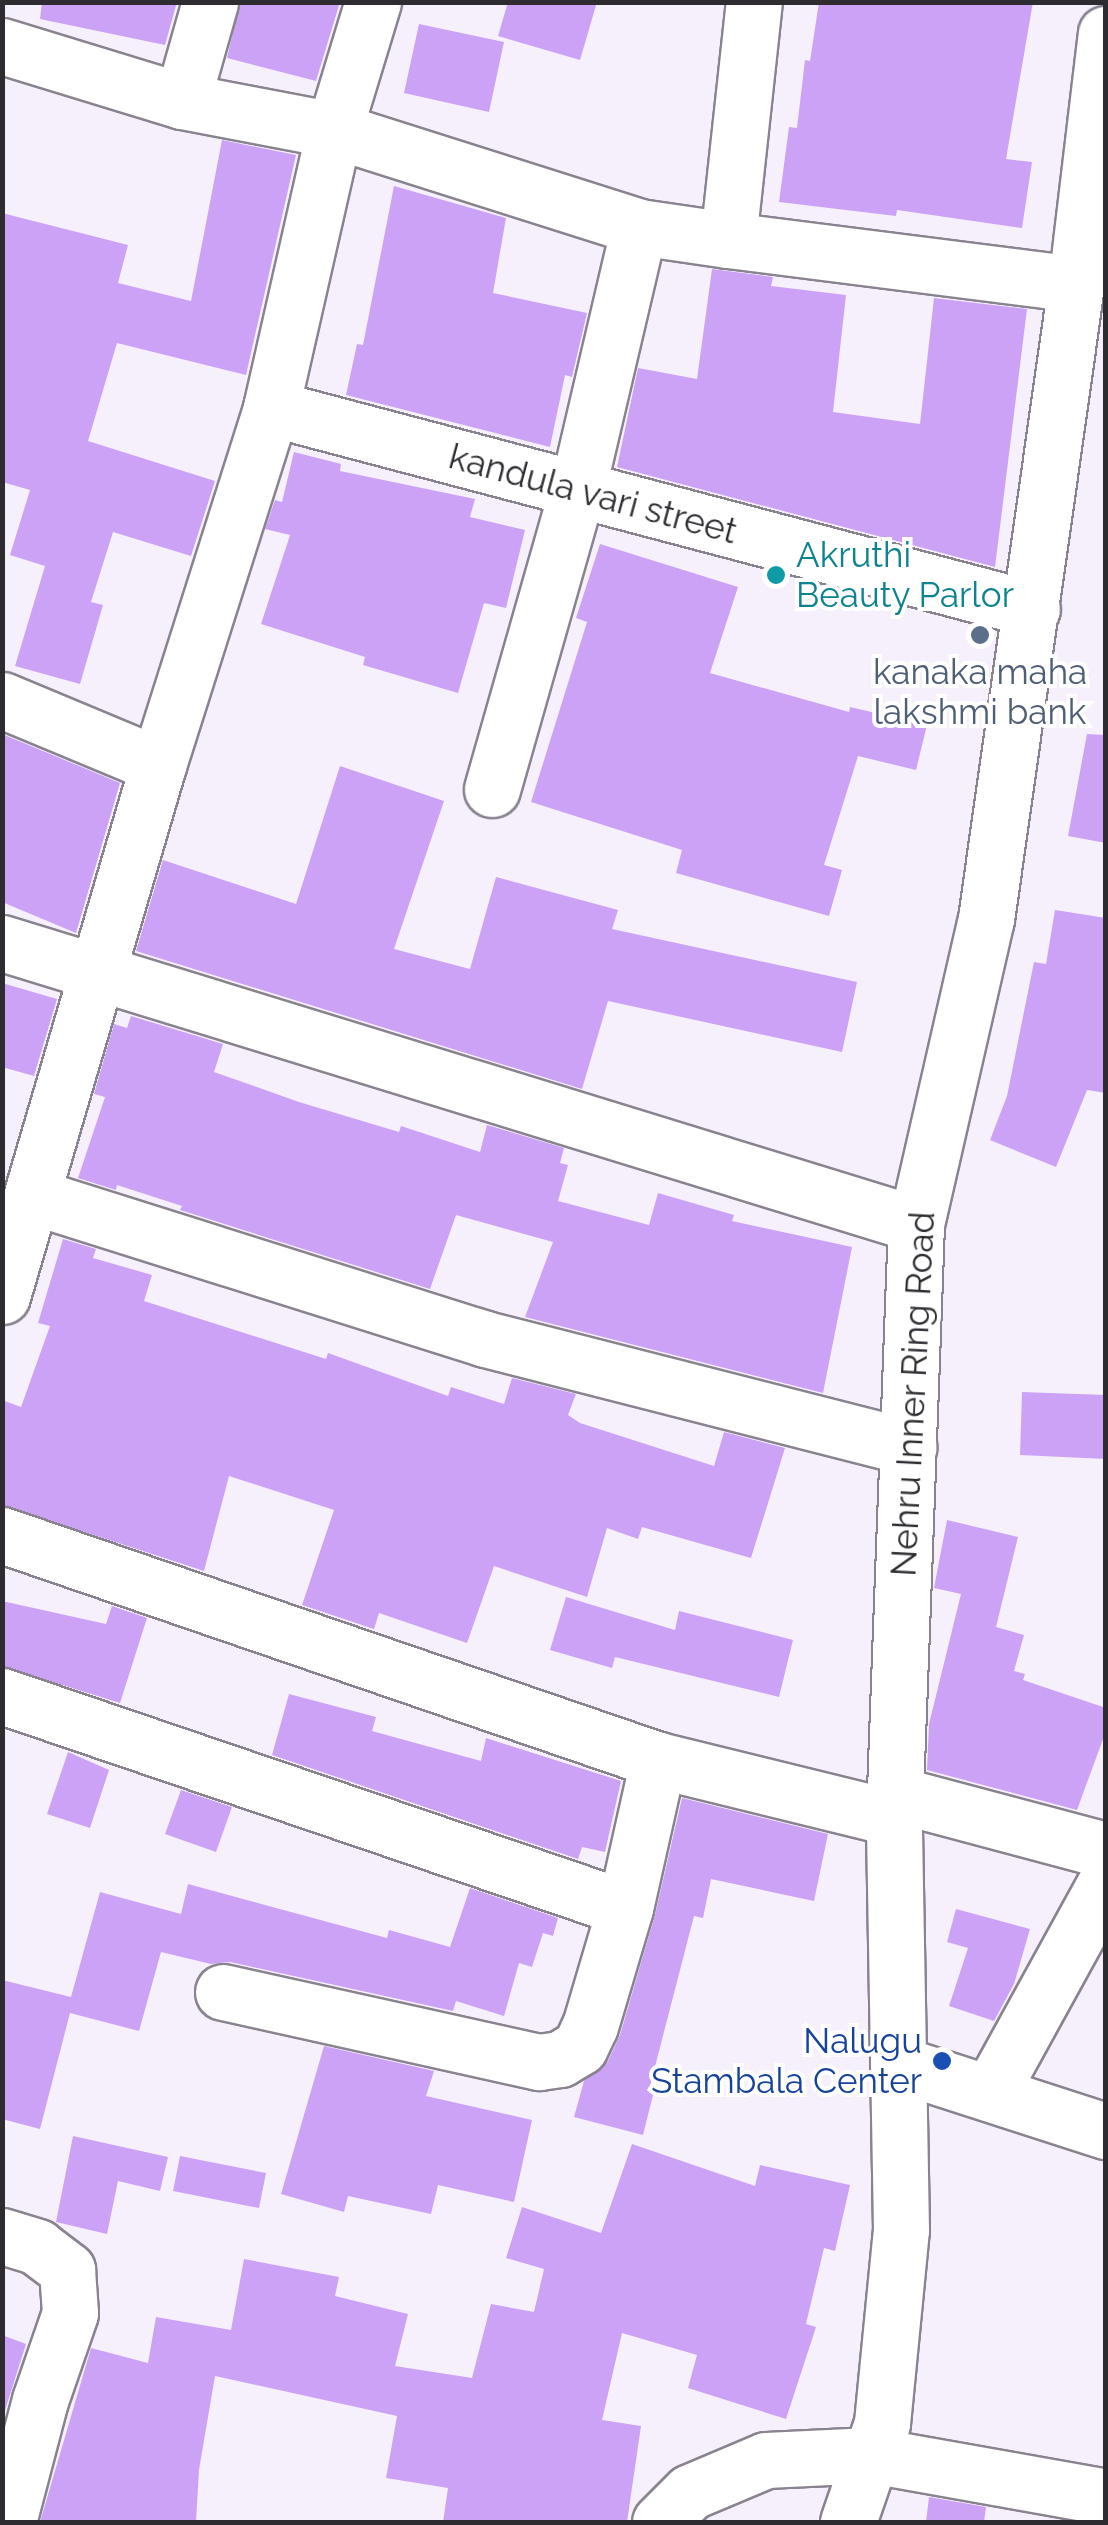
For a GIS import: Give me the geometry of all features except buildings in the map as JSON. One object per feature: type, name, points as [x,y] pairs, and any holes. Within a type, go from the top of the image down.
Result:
[{"type":"street","points":[[182,101],[210,2]]},
{"type":"street","points":[[2,1296],[101,971],[158,765],[271,408],[334,130],[373,2]]},
{"type":"street","points":[[728,240],[754,2]]},
{"type":"street","name":"Nehru Inner Ring Road","points":[[848,2522],[882,2422],[901,2230],[894,1806],[916,1224],[986,919],[1032,609],[1106,34]]},
{"type":"street","points":[[2,46],[182,101],[334,130],[639,227],[1076,284]]},
{"type":"street","points":[[492,789],[577,491],[639,227]]},
{"type":"street","name":"kandula vari street","points":[[271,408],[1032,609]]},
{"type":"street","points":[[2,700],[158,765]]},
{"type":"street","points":[[2,943],[916,1224]]},
{"type":"street","points":[[32,1196],[485,1338],[908,1447]]},
{"type":"street","points":[[2,1535],[658,1760],[1106,1850]]},
{"type":"street","points":[[2,1696],[625,1908]]},
{"type":"street","points":[[223,1992],[539,2062],[560,2059],[580,2048],[590,2026],[625,1908],[658,1760]]},
{"type":"street","points":[[990,2094],[1106,1882]]},
{"type":"street","points":[[898,2064],[1106,2131]]},
{"type":"street","points":[[2,2236],[38,2247],[67,2270],[70,2313],[40,2400],[8,2522]]},
{"type":"street","points":[[660,2522],[690,2492],[766,2460],[871,2454],[1106,2497]]},
{"type":"place","name":"Akruthi Beauty Parlor","points":[[776,575]]},
{"type":"place","name":"kanaka maha lakshmi bank","points":[[980,635]]},
{"type":"place","name":"Nalugu Stambala Center","points":[[942,2061]]}]
